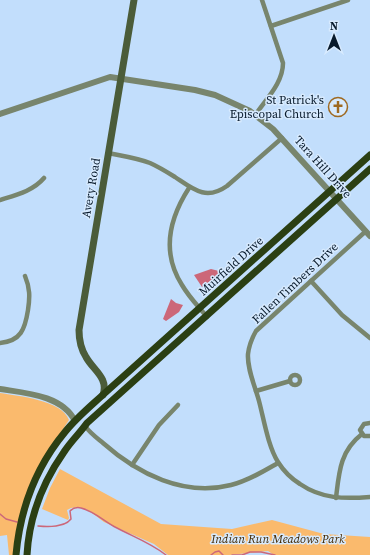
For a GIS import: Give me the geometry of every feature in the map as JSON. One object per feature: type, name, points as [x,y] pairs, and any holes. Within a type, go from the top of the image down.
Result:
[{"type":"main road","name":"Avery Road","points":[[113,386],[100,375],[84,356],[79,340],[79,330],[134,0]]},
{"type":"main road","name":"Muirfield Drive","points":[[75,421],[370,155]]},
{"type":"main road","name":"Muirfield Drive","points":[[32,520],[42,489],[52,470],[65,450],[85,426],[370,169]]},
{"type":"main road","points":[[100,375],[105,387],[105,393]]},
{"type":"main road","points":[[47,472],[67,442],[94,410],[111,395],[113,392],[113,386]]},
{"type":"main road","points":[[27,555],[33,503],[51,460],[76,426],[75,421]]},
{"type":"main road","points":[[16,555],[21,520],[39,471],[51,451],[75,421]]},
{"type":"street","points":[[256,114],[283,72],[283,63],[262,0]]},
{"type":"street","points":[[270,26],[348,0]]},
{"type":"street","name":"Tara Hill Drive","points":[[0,114],[110,77],[195,90],[216,95],[256,114],[273,128],[368,234]]},
{"type":"street","points":[[108,153],[150,163],[170,174],[189,188],[204,193],[211,193],[222,190],[282,138]]},
{"type":"street","points":[[0,200],[30,190],[44,178]]},
{"type":"street","points":[[189,188],[179,204],[172,223],[170,232],[170,253],[172,265],[177,277],[187,293],[206,316]]},
{"type":"street","name":"Fallen Timbers Drive","points":[[368,234],[311,281],[262,325],[252,338],[248,354],[248,363],[271,445],[278,462],[300,485],[315,493],[336,498],[370,498]]},
{"type":"street","points":[[0,343],[12,340],[19,335],[23,329],[30,296],[26,276]]},
{"type":"street","points":[[311,281],[342,315],[370,338]]},
{"type":"street","points":[[256,391],[290,382]]},
{"type":"street","points":[[0,389],[36,395],[50,400],[66,409],[75,421]]},
{"type":"street","points":[[132,465],[159,425],[178,405]]},
{"type":"street","points":[[362,434],[360,430],[362,425],[370,423]]},
{"type":"street","points":[[85,426],[112,451],[145,473],[164,481],[186,487],[208,488],[232,485],[243,481],[278,462]]},
{"type":"street","points":[[362,434],[370,436]]},
{"type":"street","points":[[336,498],[339,470],[344,456],[351,443],[362,434]]},
{"type":"green space","points":[[0,393],[49,403],[65,413],[69,420],[44,458],[13,555],[9,555],[7,535],[0,536]]},
{"type":"green space","name":"Indian Run Meadows Park","points":[[60,469],[161,524],[232,529],[272,520],[324,534],[370,537],[370,555],[274,555],[268,551],[230,555],[168,555],[154,544],[104,522],[88,510],[78,507],[67,510],[68,520],[42,509],[50,488]]},
{"type":"shaded area","points":[[211,269],[219,271],[219,275],[202,287],[194,275]]},
{"type":"shaded area","points":[[171,299],[176,303],[183,305],[179,312],[166,321],[163,319]]},
{"type":"waterway","points":[[38,526],[65,524],[71,519],[70,511],[72,509],[86,509],[113,526],[166,555]]},
{"type":"waterway","points":[[0,514],[6,519],[17,522]]},
{"type":"waterway","points":[[211,555],[219,551],[223,555]]},
{"type":"waterway","points":[[232,555],[242,555],[250,552],[261,552],[275,555]]},
{"type":"place","name":"St Patrick's Episcopal Church","points":[[338,107]]}]
